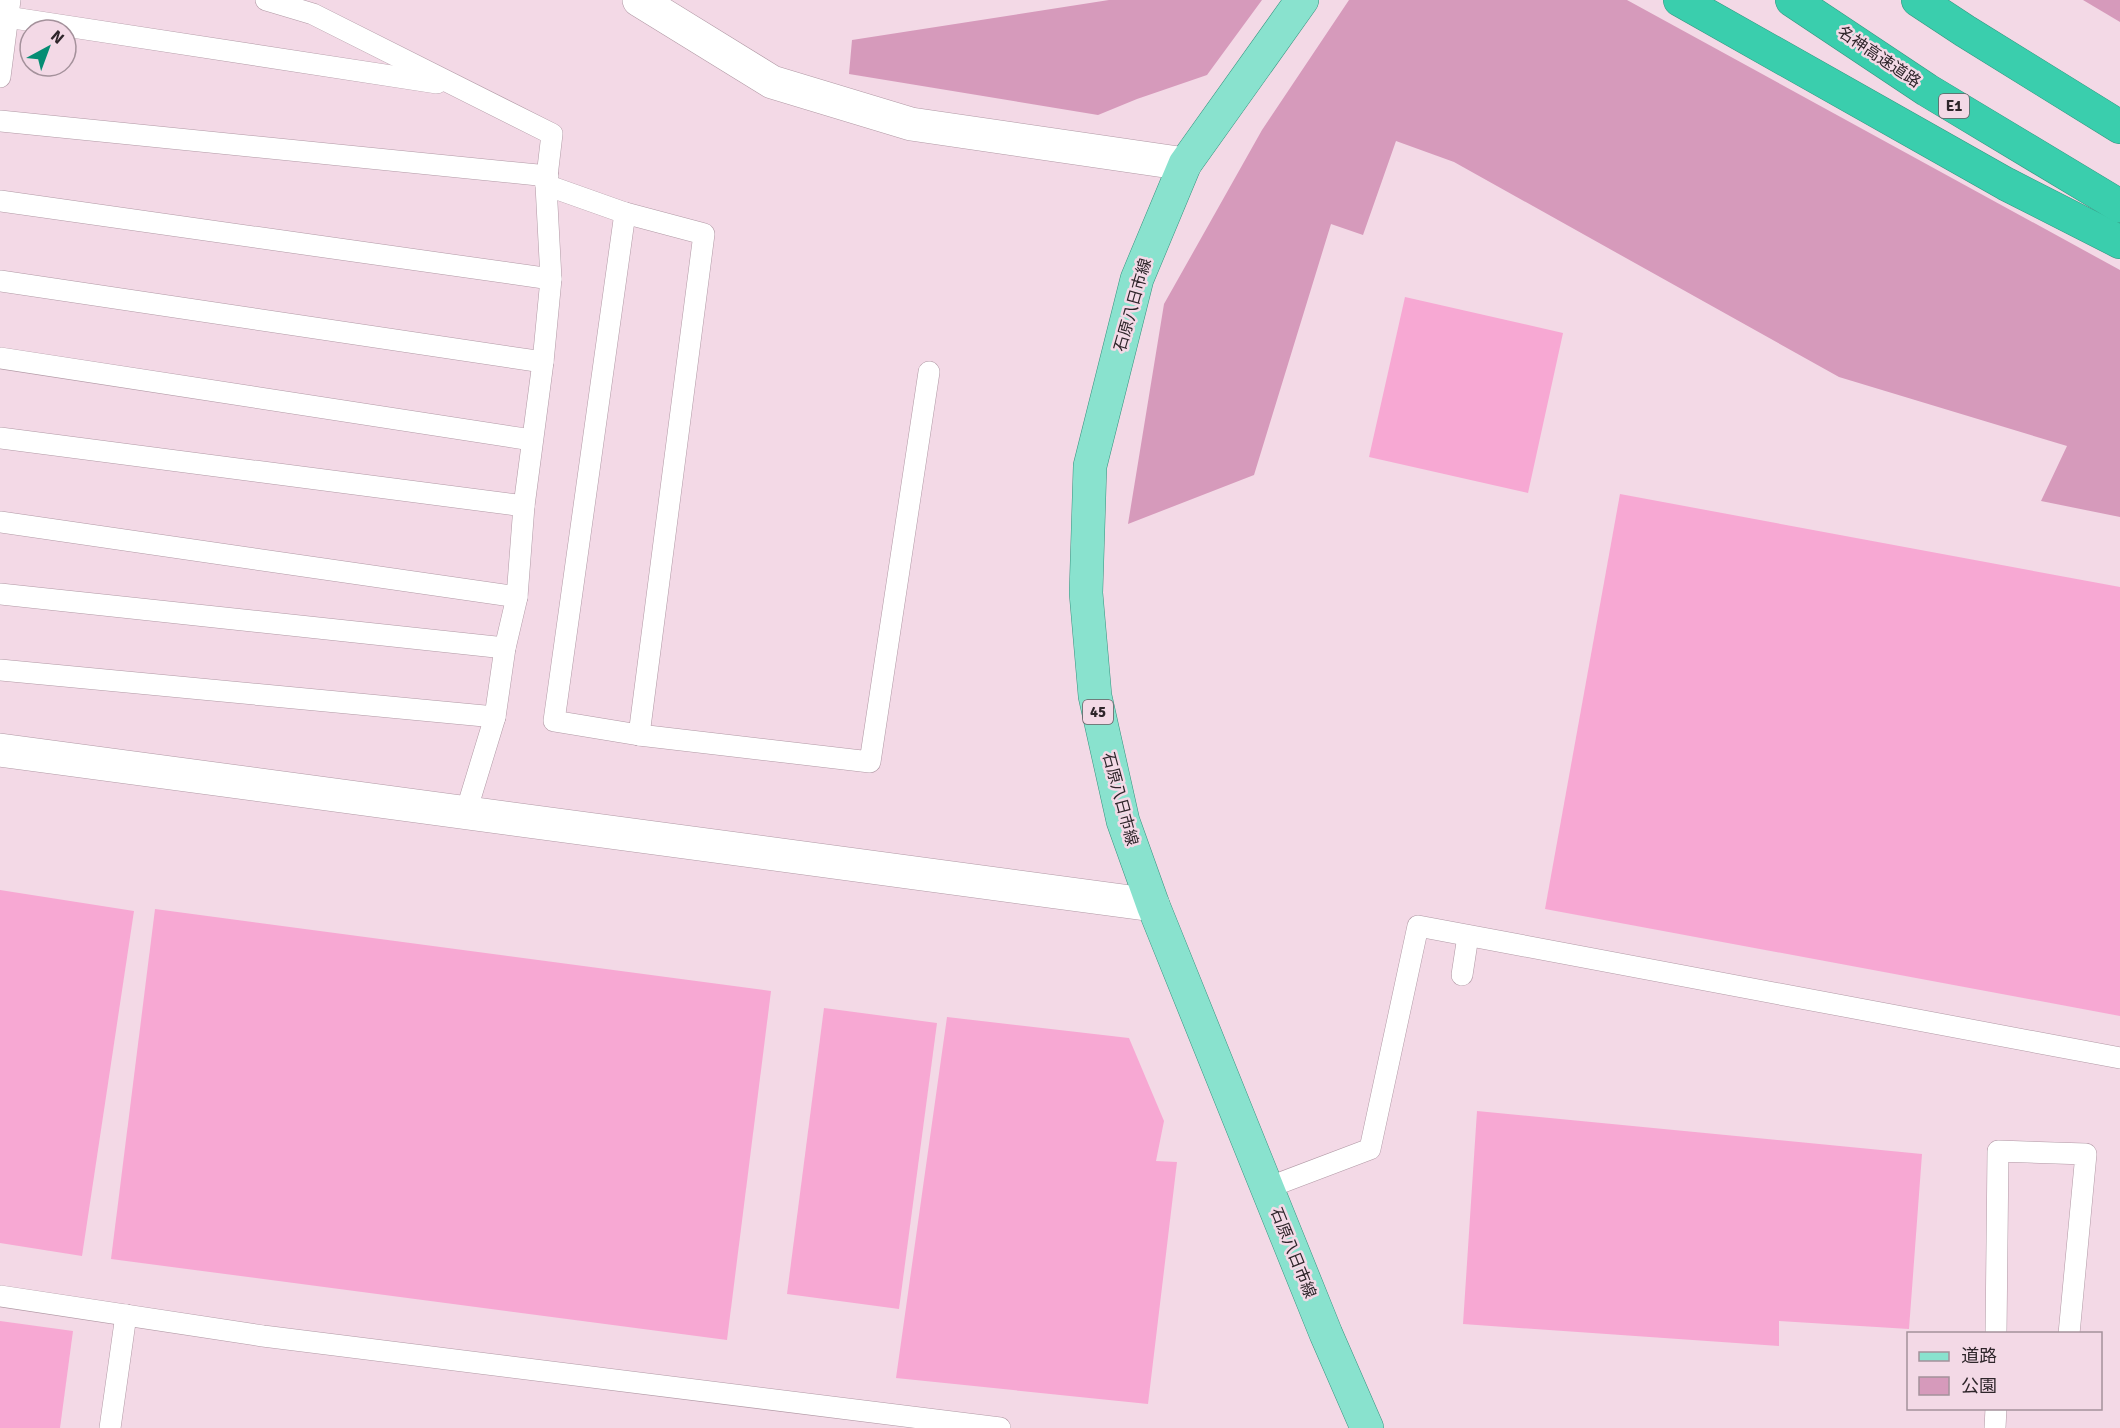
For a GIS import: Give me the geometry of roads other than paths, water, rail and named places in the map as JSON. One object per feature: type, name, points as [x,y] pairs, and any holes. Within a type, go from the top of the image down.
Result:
[{"type":"highway","points":[[1680,0],[2006,184],[2120,242]]},
{"type":"highway","name":"名神高速道路","points":[[1792,0],[1927,90],[2120,206]]},
{"type":"highway","points":[[1918,0],[2120,127]]},
{"type":"main road","name":"石原八日市線","points":[[1302,0],[1185,164],[1137,279],[1090,466],[1086,593],[1095,696],[1123,821],[1153,904],[1267,1188],[1367,1428]]},
{"type":"street","points":[[639,0],[772,82],[911,124],[1185,164]]},
{"type":"street","points":[[0,750],[1153,904]]},
{"type":"lane","points":[[266,0],[313,14],[552,134],[547,181],[550,279],[543,362],[524,506],[517,597],[505,648],[495,717],[466,812]]},
{"type":"lane","points":[[0,77],[9,8],[456,86]]},
{"type":"lane","points":[[0,121],[547,181],[625,213],[704,234],[639,735]]},
{"type":"lane","points":[[0,201],[550,279]]},
{"type":"lane","points":[[625,213],[554,722],[639,735],[870,762],[929,372]]},
{"type":"lane","points":[[0,281],[543,362]]},
{"type":"lane","points":[[0,358],[532,440]]},
{"type":"lane","points":[[0,438],[524,506]]},
{"type":"lane","points":[[0,522],[517,597]]},
{"type":"lane","points":[[0,594],[505,648]]},
{"type":"lane","points":[[0,670],[495,717]]},
{"type":"lane","points":[[1267,1188],[1370,1149],[1418,926],[2120,1058]]},
{"type":"lane","points":[[1462,975],[1468,936]]},
{"type":"lane","points":[[1996,1332],[1998,1151],[2086,1154],[2069,1332]]},
{"type":"lane","points":[[0,1296],[263,1336],[1000,1428]]},
{"type":"lane","points":[[110,1428],[126,1315]]},
{"type":"lane","points":[[1995,1428],[1996,1410]]}]
